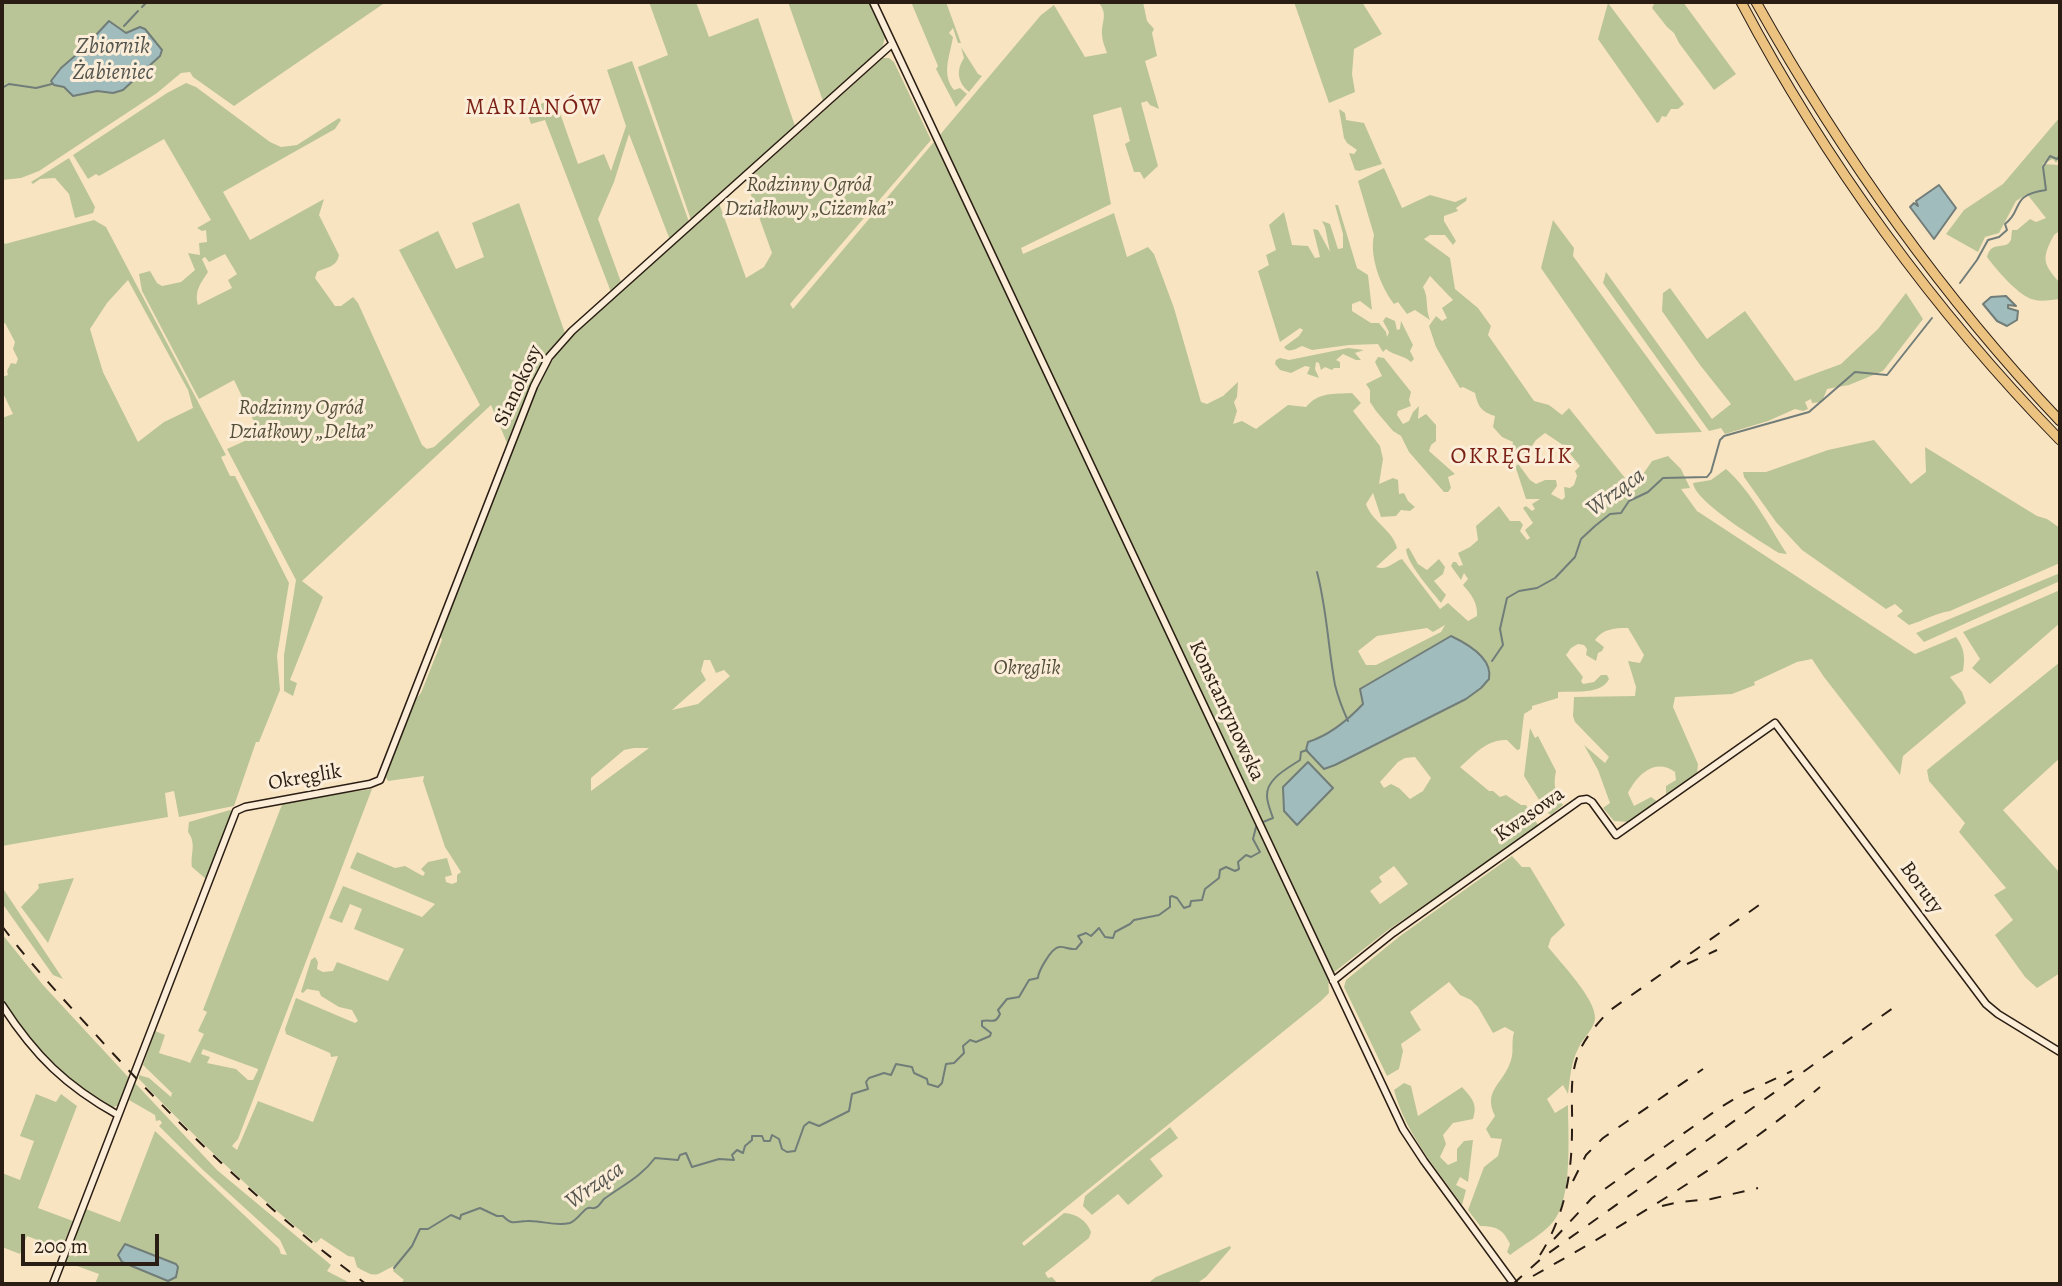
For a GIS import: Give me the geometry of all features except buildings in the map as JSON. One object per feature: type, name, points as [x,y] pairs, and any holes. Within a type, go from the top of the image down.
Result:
[{"type":"highway","points":[[1741,2],[1810,120],[1891,240],[1979,351],[2060,440]]},
{"type":"highway","points":[[1756,2],[1810,96],[1889,215],[1981,333],[2060,421]]},
{"type":"street","name":"Konstantynowska","points":[[873,2],[1411,1143],[1514,1284]]},
{"type":"street","name":"Sianokosy","points":[[378,782],[534,386],[552,353],[572,331],[892,44]]},
{"type":"street","name":"Kwasowa","points":[[1333,981],[1393,933],[1580,800],[1587,799],[1592,802],[1616,835],[1775,723]]},
{"type":"street","name":"Boruty","points":[[1775,723],[1986,1004],[2060,1052]]},
{"type":"street","name":"Okręglik","points":[[118,1115],[237,809],[378,782]]},
{"type":"street","points":[[2,1005],[32,1046],[62,1078],[118,1115],[53,1284]]},
{"type":"green space","points":[[2,2],[386,2],[234,106],[193,77],[190,72],[181,73],[157,93],[39,171],[21,178],[2,180]]},
{"type":"green space","points":[[649,2],[696,2],[709,37],[758,18],[795,126],[691,220],[638,67],[668,55]]},
{"type":"green space","points":[[788,2],[869,2],[885,37],[882,49],[823,101]]},
{"type":"green space","points":[[911,2],[946,2],[961,43],[958,43],[953,28],[949,33],[953,37],[948,78],[954,90],[960,88],[967,94],[956,107],[936,69],[938,66]]},
{"type":"green space","name":"Rodzinny Ogród Działkowy „Ciżemka”","points":[[1098,2],[1143,2],[1147,21],[1154,29],[1152,33],[1157,56],[1145,61],[1159,109],[1147,101],[1141,103],[1158,166],[1144,179],[1140,172],[1134,172],[1125,144],[1130,141],[1121,107],[1093,115],[1111,204],[1021,248],[1023,254],[1114,213],[1127,257],[1148,247],[1154,254],[1174,308],[1201,402],[1207,404],[1223,396],[1238,382],[1234,402],[1237,411],[1233,424],[1242,421],[1256,429],[1288,405],[1306,407],[1321,396],[1352,393],[1361,403],[1353,411],[1380,446],[1383,459],[1379,484],[1393,478],[1398,480],[1399,494],[1404,493],[1415,507],[1410,511],[1401,510],[1396,516],[1381,517],[1373,493],[1366,504],[1397,548],[1376,567],[1387,567],[1402,559],[1440,609],[1448,603],[1468,621],[1477,616],[1477,611],[1473,599],[1463,585],[1468,579],[1464,573],[1461,580],[1451,566],[1453,562],[1459,566],[1463,565],[1458,553],[1478,540],[1476,526],[1499,506],[1510,521],[1520,521],[1523,525],[1520,531],[1527,540],[1530,538],[1525,530],[1533,523],[1523,508],[1526,506],[1532,511],[1535,509],[1532,504],[1540,499],[1526,499],[1515,466],[1518,465],[1511,453],[1513,442],[1502,437],[1493,427],[1495,416],[1481,408],[1475,393],[1460,388],[1436,347],[1429,326],[1436,316],[1442,321],[1447,318],[1442,308],[1453,300],[1430,276],[1423,287],[1430,320],[1415,310],[1407,314],[1398,302],[1394,304],[1385,289],[1377,271],[1373,253],[1374,235],[1358,181],[1384,168],[1402,208],[1430,195],[1455,202],[1467,197],[1466,201],[1456,208],[1458,211],[1444,216],[1444,221],[1456,241],[1453,245],[1445,235],[1430,235],[1424,239],[1450,258],[1455,289],[1478,308],[1491,326],[1488,335],[1534,401],[1549,405],[1562,415],[1569,408],[1629,483],[1639,480],[1652,461],[1668,456],[1681,469],[1690,488],[1681,489],[1697,511],[1915,654],[1956,637],[1964,654],[1963,671],[1950,677],[1962,692],[1966,703],[1903,756],[1900,775],[1812,659],[1797,662],[1732,694],[1675,697],[1673,707],[1698,764],[1697,774],[1666,795],[1666,786],[1676,780],[1675,772],[1660,766],[1647,770],[1636,780],[1628,793],[1634,806],[1651,797],[1658,802],[1629,822],[1614,821],[1603,808],[1610,803],[1598,770],[1584,745],[1605,763],[1609,757],[1575,722],[1574,697],[1635,696],[1636,687],[1628,661],[1640,663],[1644,655],[1628,628],[1609,630],[1598,636],[1595,640],[1604,647],[1598,653],[1596,661],[1586,655],[1587,649],[1584,645],[1578,644],[1571,648],[1566,655],[1583,677],[1583,684],[1594,682],[1601,675],[1607,675],[1609,679],[1605,684],[1594,690],[1558,692],[1558,698],[1532,706],[1532,709],[1524,714],[1520,749],[1517,750],[1507,740],[1493,742],[1460,767],[1489,791],[1500,797],[1506,795],[1521,805],[1526,805],[1538,825],[1388,930],[1328,977],[1329,993],[1321,1001],[1022,1243],[1024,1246],[1064,1213],[1084,1221],[1091,1232],[1089,1238],[1045,1273],[1058,1284],[400,1284],[404,1280],[393,1271],[394,1266],[373,1275],[357,1267],[354,1257],[348,1256],[321,1238],[316,1243],[224,1164],[139,1079],[139,1075],[149,1078],[171,1097],[172,1093],[143,1065],[155,1031],[165,1035],[159,1053],[190,1063],[204,1034],[198,1031],[207,1012],[203,1010],[283,802],[372,789],[238,1139],[232,1146],[237,1150],[258,1101],[313,1122],[338,1056],[331,1057],[330,1053],[286,1034],[285,1029],[296,998],[355,1023],[358,1021],[352,1010],[339,1007],[321,996],[319,991],[307,989],[301,992],[311,960],[315,957],[318,962],[317,969],[323,972],[333,971],[337,962],[388,981],[404,949],[354,929],[362,909],[350,904],[342,923],[329,918],[343,886],[422,917],[435,904],[350,868],[357,852],[395,868],[405,866],[423,876],[425,873],[421,869],[428,862],[447,858],[452,875],[445,877],[446,882],[457,882],[457,875],[461,872],[445,847],[423,781],[424,776],[388,781],[385,776],[414,701],[421,693],[442,640],[440,635],[540,381],[557,353],[719,203],[746,278],[764,267],[772,253],[746,181],[883,58],[889,58],[894,62],[931,140],[790,304],[793,309],[1041,15],[1054,5],[1085,57],[1107,53],[1102,37],[1104,14]],"holes":[[[1545,433],[1563,445],[1580,466],[1575,471],[1577,476],[1574,485],[1570,488],[1564,487],[1565,497],[1562,500],[1551,494],[1557,486],[1556,480],[1545,480],[1536,484],[1519,465],[1536,440]],[[1445,625],[1441,632],[1376,665],[1366,665],[1358,651],[1377,636],[1427,628],[1433,632]],[[1444,640],[1489,679],[1466,699],[1375,746],[1323,769],[1308,742],[1338,726],[1363,704],[1360,689]],[[704,660],[710,660],[716,673],[724,670],[730,676],[698,704],[672,710],[706,680],[701,671]],[[649,748],[591,791],[591,778],[624,750]],[[1415,757],[1431,778],[1423,791],[1410,799],[1399,788],[1391,784],[1384,788],[1380,782],[1398,762]],[[1394,866],[1408,884],[1380,904],[1370,891],[1382,882],[1379,877]],[[203,1049],[258,1070],[253,1080],[248,1080],[236,1069],[207,1063],[210,1057],[201,1054]]]},
{"type":"green space","points":[[1294,2],[1362,2],[1382,34],[1354,49],[1352,74],[1355,92],[1329,103]]},
{"type":"green space","points":[[1655,2],[1683,2],[1736,74],[1714,90],[1674,33],[1652,8]]},
{"type":"green space","points":[[1608,3],[1684,104],[1678,109],[1671,109],[1666,117],[1662,116],[1657,123],[1598,39]]},
{"type":"green space","points":[[961,47],[982,76],[969,92],[959,76],[964,58]]},
{"type":"green space","points":[[632,61],[689,222],[670,240],[629,134],[614,182],[598,219],[621,282],[611,292],[545,120],[531,124],[526,109],[555,99],[578,164],[604,154],[611,171],[626,126],[607,70]]},
{"type":"green space","name":"Rodzinny Ogród Działkowy „Delta”","points":[[186,83],[196,87],[270,142],[281,147],[297,145],[339,118],[341,120],[335,129],[223,192],[250,240],[324,199],[319,215],[339,255],[334,264],[317,272],[315,278],[335,306],[341,306],[353,297],[358,303],[422,445],[427,449],[434,447],[480,405],[399,250],[438,231],[456,269],[484,257],[472,223],[519,203],[565,333],[539,372],[507,443],[491,405],[302,581],[323,597],[290,680],[297,683],[293,696],[284,691],[284,655],[296,580],[227,449],[260,434],[234,380],[199,399],[142,291],[139,274],[150,271],[162,286],[181,282],[195,270],[188,253],[200,255],[199,243],[207,242],[206,230],[197,228],[211,220],[164,139],[99,176],[96,174],[88,179],[73,155]],"holes":[[[225,254],[237,274],[228,280],[232,288],[198,305],[198,291],[208,272],[202,259],[205,257],[209,262]]]},
{"type":"green space","points":[[1339,109],[1345,113],[1346,120],[1364,123],[1382,164],[1355,170],[1349,153],[1354,154],[1357,150],[1344,138]]},
{"type":"green space","points":[[2060,117],[2060,158],[2056,163],[2053,159],[2042,164],[2060,165],[2060,234],[2058,232],[2054,235],[2047,250],[2046,261],[2060,283],[2060,299],[2039,301],[2016,289],[1987,257],[1993,248],[2008,244],[2012,230],[2017,230],[2030,219],[2036,222],[2046,218],[2027,194],[2016,201],[1999,233],[1985,237],[1978,252],[1946,234],[1964,210],[2003,184]]},
{"type":"green space","points":[[69,158],[95,207],[93,213],[75,218],[69,194],[55,178],[40,179],[33,184],[31,182]]},
{"type":"green space","points":[[1335,205],[1338,205],[1357,268],[1368,275],[1372,310],[1360,301],[1352,304],[1352,311],[1371,323],[1379,323],[1387,337],[1389,332],[1383,321],[1386,317],[1395,321],[1397,330],[1400,329],[1401,321],[1413,345],[1410,351],[1414,359],[1411,362],[1386,349],[1383,352],[1378,344],[1312,350],[1302,346],[1286,349],[1284,347],[1303,330],[1300,328],[1280,342],[1258,271],[1269,265],[1266,255],[1276,250],[1269,225],[1284,212],[1292,245],[1308,246],[1315,258],[1320,257],[1313,229],[1318,230],[1330,252],[1322,221],[1330,224],[1338,249],[1343,248],[1343,234]]},
{"type":"green space","points":[[94,220],[106,227],[226,455],[221,457],[230,476],[235,476],[289,583],[277,656],[280,690],[259,742],[256,742],[234,806],[179,817],[174,791],[165,793],[168,817],[2,846],[2,418],[13,414],[2,391],[2,377],[8,375],[11,363],[16,364],[18,359],[13,349],[15,342],[5,323],[2,324],[2,239],[5,244]],"holes":[[[128,280],[188,390],[193,408],[164,422],[138,442],[103,372],[90,329],[107,303]]]},
{"type":"green space","points":[[1553,220],[1574,248],[1573,256],[1702,432],[1656,434],[1541,268]]},
{"type":"green space","points":[[1606,272],[1712,419],[1731,404],[1662,311],[1663,293],[1670,288],[1707,339],[1745,311],[1795,381],[1841,364],[1878,329],[1906,293],[1923,319],[1883,371],[1849,385],[1827,389],[1822,402],[1812,403],[1811,399],[1805,402],[1808,409],[1803,411],[1795,409],[1768,421],[1725,434],[1721,428],[1709,431],[1603,283]]},
{"type":"green space","points":[[1348,348],[1364,350],[1355,353],[1361,360],[1343,354],[1336,360],[1340,362],[1340,368],[1332,370],[1325,367],[1321,370],[1316,362],[1315,369],[1319,378],[1307,374],[1310,367],[1305,366],[1291,373],[1280,370],[1275,364],[1280,358],[1289,360]]},
{"type":"green space","points":[[1378,357],[1384,358],[1411,392],[1411,406],[1398,411],[1397,415],[1403,424],[1409,421],[1419,406],[1418,419],[1426,414],[1436,425],[1436,441],[1429,451],[1455,474],[1448,477],[1451,488],[1448,492],[1444,492],[1409,452],[1401,436],[1393,431],[1370,402],[1370,390],[1366,384],[1382,376],[1375,362]]},
{"type":"green space","points":[[1874,440],[1911,484],[1926,472],[1925,447],[2037,516],[2047,519],[2060,528],[2060,563],[1950,611],[1909,625],[1897,616],[1903,611],[1895,604],[1886,609],[1802,550],[1776,522],[1744,477],[1743,472],[1766,472],[1828,450]]},
{"type":"green space","points":[[1726,469],[1752,498],[1787,554],[1779,553],[1730,521],[1696,491],[1693,483],[1711,480]]},
{"type":"green space","points":[[1409,548],[1418,564],[1427,570],[1439,559],[1445,567],[1443,574],[1434,581],[1446,595],[1441,603],[1410,562],[1406,549]]},
{"type":"green space","points":[[2060,573],[2060,581],[1924,642],[1916,633]]},
{"type":"green space","points":[[2060,590],[2060,623],[1990,684],[1972,668],[1980,659],[1963,632]]},
{"type":"green space","points":[[2060,662],[2060,758],[2003,810],[2060,873],[2060,973],[2037,988],[2025,977],[1995,935],[2013,920],[1994,895],[2006,888],[1959,832],[1965,823],[1929,781],[1927,770]]},
{"type":"green space","points":[[1530,728],[1535,738],[1538,736],[1556,771],[1555,789],[1563,805],[1551,815],[1548,813],[1552,808],[1541,803],[1524,776]]},
{"type":"green space","points":[[230,810],[233,812],[206,879],[192,867],[193,845],[188,832],[189,822]]},
{"type":"green space","points":[[1512,856],[1522,867],[1530,867],[1565,925],[1551,938],[1548,947],[1584,992],[1595,1019],[1574,1058],[1568,1094],[1563,1085],[1547,1099],[1555,1113],[1568,1105],[1569,1149],[1564,1198],[1553,1222],[1510,1255],[1507,1252],[1510,1244],[1505,1235],[1495,1228],[1480,1226],[1468,1210],[1484,1167],[1498,1156],[1502,1139],[1491,1138],[1486,1129],[1495,1116],[1491,1100],[1511,1060],[1514,1032],[1505,1027],[1493,1033],[1478,1007],[1460,995],[1449,982],[1410,1012],[1421,1030],[1401,1044],[1403,1051],[1399,1069],[1387,1076],[1344,987],[1346,980],[1400,936]]},
{"type":"green space","points":[[74,878],[48,943],[21,907],[39,888],[38,884]]},
{"type":"green space","points":[[2,887],[63,979],[53,975],[2,903]]},
{"type":"green space","points":[[2,934],[43,985],[130,1079],[120,1105],[113,1107],[69,1081],[36,1048],[2,1000]]},
{"type":"green space","points":[[135,1083],[217,1170],[331,1265],[327,1271],[352,1284],[95,1284],[99,1274],[66,1262],[86,1209],[120,1222],[155,1131],[279,1248],[281,1254],[287,1255],[280,1240],[159,1126],[162,1123],[160,1120],[156,1121],[155,1115],[129,1100]]},
{"type":"green space","points":[[1404,1083],[1411,1086],[1418,1116],[1462,1087],[1473,1102],[1473,1119],[1453,1123],[1443,1135],[1446,1144],[1440,1157],[1448,1165],[1457,1161],[1457,1149],[1464,1141],[1473,1140],[1468,1182],[1460,1177],[1456,1185],[1466,1190],[1462,1205],[1406,1121],[1394,1090]]},
{"type":"green space","points":[[36,1094],[56,1102],[61,1094],[77,1106],[38,1208],[73,1221],[61,1249],[27,1236],[20,1254],[2,1247],[2,1173],[20,1180],[34,1141],[20,1136]]},
{"type":"green space","points":[[1170,1127],[1178,1138],[1150,1159],[1163,1176],[1128,1205],[1118,1194],[1092,1215],[1083,1206],[1085,1196]]},
{"type":"green space","points":[[1230,1246],[1206,1277],[1196,1284],[1147,1284],[1156,1277]]},
{"type":"water","name":"Zbiornik Żabieniec","points":[[109,21],[126,33],[140,27],[145,29],[162,50],[160,56],[123,90],[113,93],[97,91],[73,96],[64,87],[54,85],[51,81],[61,68]]},
{"type":"water","points":[[1939,185],[1956,208],[1934,239],[1910,207],[1914,203],[1918,206],[1916,201]]},
{"type":"water","points":[[2006,296],[2016,306],[2008,305],[2008,308],[2018,311],[2017,320],[2007,326],[1997,321],[1983,304],[1991,297]]},
{"type":"water","points":[[1451,636],[1472,648],[1487,665],[1489,679],[1481,688],[1466,699],[1324,769],[1306,750],[1308,742],[1338,727],[1363,704],[1360,689]]},
{"type":"water","points":[[1308,762],[1333,788],[1297,825],[1284,811],[1283,787]]},
{"type":"water","points":[[125,1244],[176,1264],[176,1277],[168,1281],[122,1262],[118,1255]]},
{"type":"waterway","points":[[142,7],[147,2]]},
{"type":"waterway","points":[[124,26],[138,11]]},
{"type":"waterway","points":[[2,88],[9,84],[36,88],[52,84]]},
{"type":"waterway","name":"Wrząca","points":[[1960,283],[1988,240],[1999,237],[2007,230],[2005,224],[2011,219],[2022,199],[2034,192],[2046,190],[2043,167],[2050,156],[2057,159],[2060,155]]},
{"type":"waterway","name":"Wrząca","points":[[1492,661],[1503,645],[1500,629],[1507,598],[1519,591],[1537,588],[1555,578],[1575,557],[1581,539],[1610,514],[1621,513],[1629,501],[1648,492],[1663,478],[1707,477],[1711,472],[1720,440],[1724,436],[1809,412],[1855,372],[1887,375],[1932,318]]},
{"type":"waterway","points":[[1317,572],[1335,685],[1348,721]]},
{"type":"waterway","name":"Wrząca","points":[[1263,822],[1273,818],[1267,799],[1270,784],[1300,760],[1301,752],[1307,750]]},
{"type":"waterway","name":"Wrząca","points":[[394,1268],[412,1246],[420,1229],[428,1229],[451,1215],[460,1219],[461,1215],[480,1208],[512,1222],[570,1223],[586,1209],[597,1207],[604,1199],[638,1176],[655,1158],[678,1160],[680,1155],[686,1153],[692,1167],[719,1159],[734,1160],[732,1155],[737,1150],[743,1153],[752,1136],[762,1136],[764,1141],[770,1141],[772,1135],[779,1139],[782,1149],[787,1152],[795,1151],[804,1126],[809,1122],[819,1126],[849,1111],[852,1094],[868,1089],[866,1082],[869,1078],[884,1073],[891,1075],[896,1064],[912,1067],[914,1073],[927,1079],[928,1084],[938,1087],[942,1083],[946,1064],[954,1063],[964,1053],[963,1046],[970,1040],[976,1042],[990,1036],[991,1033],[982,1026],[982,1021],[993,1021],[1000,1014],[998,1010],[1007,999],[1019,997],[1029,980],[1038,978],[1052,951],[1061,947],[1076,949],[1082,942],[1078,936],[1086,933],[1091,936],[1099,928],[1105,937],[1113,938],[1115,932],[1134,920],[1159,915],[1170,907],[1172,896],[1177,898],[1184,908],[1190,906],[1191,901],[1202,900],[1205,889],[1219,878],[1220,870],[1226,867],[1235,871],[1239,869],[1238,862],[1246,855],[1251,857],[1260,852],[1253,839],[1256,827]]},
{"type":"railway","points":[[1540,1255],[1555,1226],[1565,1195],[1572,1147],[1572,1080],[1576,1060],[1586,1039],[1609,1011],[1762,903]]},
{"type":"railway","points":[[2,926],[40,973],[107,1047],[199,1142],[263,1201],[366,1284]]},
{"type":"railway","points":[[1687,964],[1717,950]]},
{"type":"railway","points":[[1513,1284],[1543,1257],[1893,1008]]},
{"type":"railway","points":[[1573,1181],[1586,1155],[1603,1138],[1703,1069]]},
{"type":"railway","points":[[1554,1239],[1592,1198],[1721,1107],[1792,1071]]},
{"type":"railway","points":[[1533,1276],[1608,1233],[1716,1165],[1820,1087]]},
{"type":"railway","points":[[1662,1206],[1711,1199],[1758,1188]]},
{"type":"district","name":"MARIANÓW","points":[[534,108]]},
{"type":"district","name":"OKRĘGLIK","points":[[1512,457]]}]
